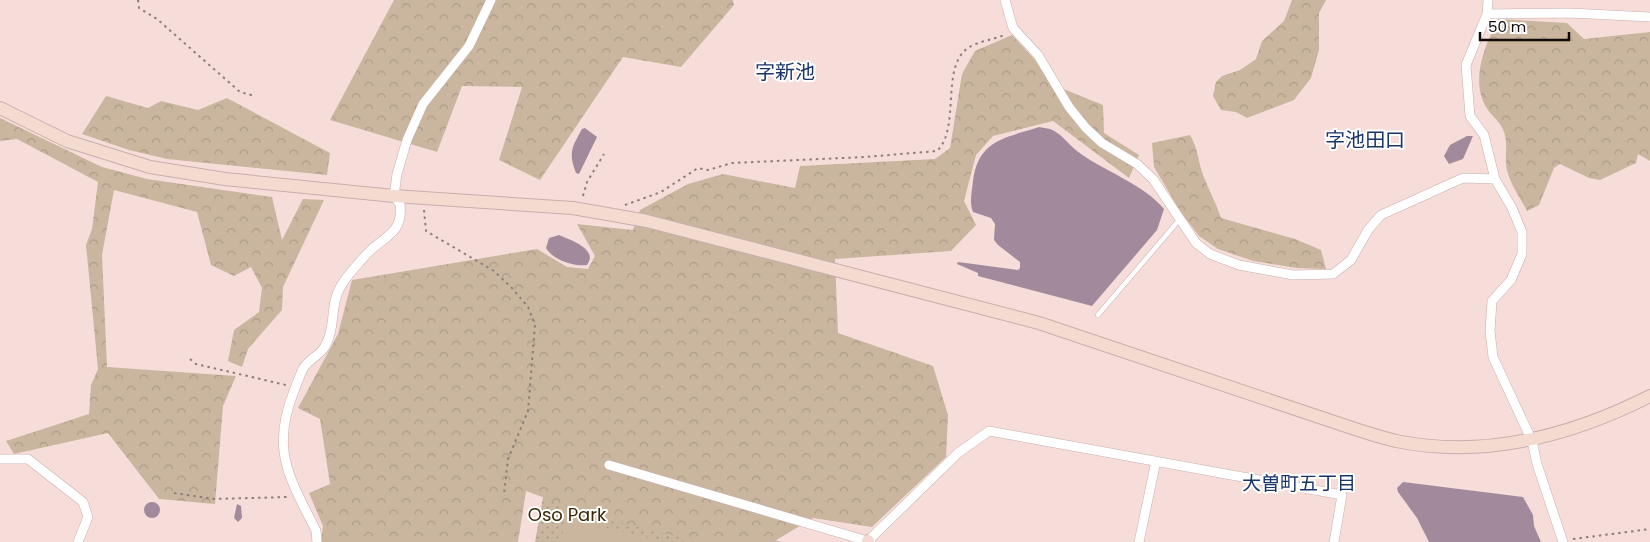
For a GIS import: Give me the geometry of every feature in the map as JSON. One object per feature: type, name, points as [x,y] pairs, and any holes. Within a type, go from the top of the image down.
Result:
[{"type":"street","points":[[317,542],[316,531],[287,472],[283,440],[288,406],[304,367],[324,348],[332,325],[335,301],[340,287],[367,253],[392,234],[399,222],[400,204],[394,196],[396,174],[407,140],[423,104],[469,46],[491,0]]},
{"type":"street","points":[[1005,0],[1013,28],[1038,55],[1069,107],[1086,128],[1102,143],[1136,164],[1153,179],[1202,249],[1239,266],[1293,275],[1329,275],[1348,264],[1368,230],[1381,215],[1464,178],[1495,179]]},
{"type":"street","points":[[1488,0],[1487,14],[1466,65],[1470,116],[1484,135],[1495,179],[1512,208],[1522,232],[1522,254],[1511,280],[1492,301],[1490,331],[1493,357],[1532,441],[1537,464],[1562,540]]},
{"type":"street","points":[[1487,14],[1570,13],[1650,18]]},
{"type":"street","points":[[0,108],[67,141],[150,167],[225,179],[394,196],[574,208],[692,231],[1039,323],[1349,427],[1397,441],[1458,446],[1532,441],[1595,422],[1650,396]]},
{"type":"street","points":[[608,465],[869,542],[958,453],[989,431],[1342,495],[1334,542]]},
{"type":"street","points":[[0,460],[28,458],[84,502],[88,517],[78,542]]},
{"type":"street","points":[[1139,542],[1156,461]]},
{"type":"lane","points":[[1098,315],[1180,219]]},
{"type":"path","points":[[138,0],[139,8],[157,19],[240,92],[255,96]]},
{"type":"path","points":[[619,204],[625,205],[661,192],[698,168],[708,170],[732,164],[937,151],[945,140],[955,69],[961,54],[968,48],[1001,36],[1013,28]]},
{"type":"path","points":[[583,198],[587,182],[604,154]]},
{"type":"path","points":[[423,197],[426,231],[494,271],[528,307],[534,325],[528,411],[508,459],[504,494]]},
{"type":"path","points":[[190,359],[196,364],[263,378],[296,388]]},
{"type":"path","points":[[174,493],[220,499],[298,497]]},
{"type":"path","points":[[1562,540],[1650,529]]},
{"type":"green space","points":[[394,0],[733,0],[734,5],[681,67],[623,57],[540,180],[499,160],[522,87],[462,86],[437,152],[330,120]]},
{"type":"green space","points":[[1292,0],[1326,0],[1319,13],[1319,50],[1311,78],[1294,100],[1247,118],[1236,112],[1221,110],[1213,96],[1216,82],[1222,76],[1240,70],[1256,59],[1262,41],[1284,21]]},
{"type":"green space","points":[[1498,19],[1567,23],[1584,39],[1650,32],[1650,161],[1638,154],[1636,163],[1600,180],[1589,178],[1560,164],[1554,168],[1539,205],[1527,211],[1508,174],[1504,132],[1501,125],[1486,107],[1479,85],[1479,74],[1484,51]]},
{"type":"green space","points":[[1012,35],[1035,60],[1051,84],[1103,105],[1104,133],[1139,155],[1129,178],[1053,121],[993,136],[976,155],[964,201],[976,225],[951,251],[835,259],[838,333],[933,366],[948,415],[946,457],[872,527],[813,518],[773,542],[699,542],[594,516],[526,491],[518,542],[321,542],[323,526],[309,493],[330,484],[320,419],[298,408],[338,334],[352,280],[537,249],[567,267],[588,269],[595,256],[577,224],[633,230],[640,210],[688,184],[723,174],[795,188],[800,166],[935,159],[950,148],[962,74],[975,51]]},
{"type":"green space","points":[[106,96],[148,108],[161,101],[198,110],[227,98],[330,153],[327,175],[167,159],[129,150],[82,134]]},
{"type":"green space","points":[[0,118],[102,167],[147,179],[272,197],[282,240],[303,199],[324,200],[283,287],[282,310],[248,349],[242,367],[228,361],[234,330],[259,312],[262,288],[251,267],[234,276],[211,265],[197,212],[114,190],[102,255],[107,367],[236,376],[223,406],[215,504],[159,499],[108,433],[14,454],[6,441],[89,414],[91,385],[98,369],[86,245],[92,229],[98,182],[17,139],[0,141]]},
{"type":"green space","points":[[1190,135],[1203,175],[1221,218],[1295,239],[1321,250],[1326,269],[1297,268],[1253,261],[1218,249],[1199,236],[1180,211],[1154,167],[1152,143]]},
{"type":"green space","name":"Oso Park","points":[[546,481],[782,542],[535,542]]},
{"type":"green space","points":[[565,519],[669,542],[561,542]]},
{"type":"shaded area","points":[[1039,127],[1058,133],[1077,151],[1146,192],[1164,209],[1157,230],[1092,306],[978,276],[978,273],[957,264],[958,262],[1018,270],[1020,268],[1020,262],[994,240],[995,224],[991,218],[973,212],[971,201],[973,181],[976,167],[987,149],[1004,138]]},
{"type":"shaded area","points":[[585,128],[597,137],[579,174],[576,173],[572,160],[572,150],[582,129]]},
{"type":"shaded area","points":[[1467,136],[1473,136],[1463,159],[1449,164],[1444,156],[1450,145]]},
{"type":"shaded area","points":[[559,235],[576,242],[586,250],[590,259],[587,265],[564,262],[549,252],[546,248],[549,238]]},
{"type":"shaded area","points":[[1403,482],[1523,497],[1533,515],[1534,526],[1541,542],[1429,542],[1417,518],[1398,492],[1397,488]]},
{"type":"shaded area","points":[[152,502],[160,510],[152,518],[144,510]]},
{"type":"shaded area","points":[[237,504],[241,506],[242,518],[238,522],[234,518]]},
{"type":"district","name":"字新池","points":[[785,72]]},
{"type":"district","name":"字池田口","points":[[1365,140]]},
{"type":"district","name":"大曽町五丁目","points":[[1299,483]]}]
